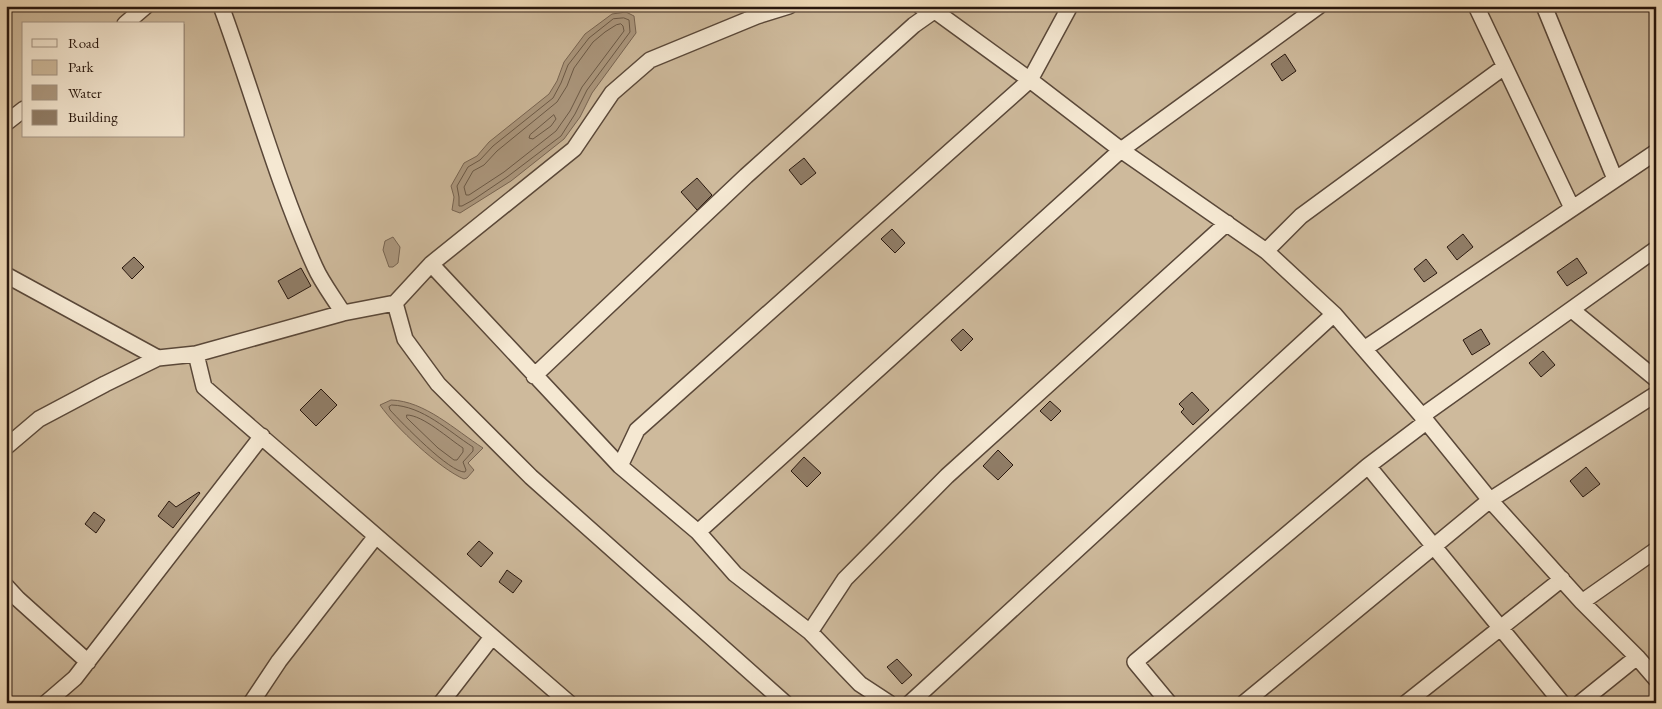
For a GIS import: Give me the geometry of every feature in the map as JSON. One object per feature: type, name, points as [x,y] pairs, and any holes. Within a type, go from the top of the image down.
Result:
[{"type":"street","points":[[127,22],[146,6]]},
{"type":"street","points":[[221,6],[245,70],[270,150],[312,260],[343,312]]},
{"type":"street","points":[[6,447],[39,419],[158,358],[196,354],[343,312],[395,303],[430,264],[574,149],[612,93],[650,60],[758,16],[789,6]]},
{"type":"street","points":[[620,466],[637,430],[1030,80],[1070,6]]},
{"type":"street","points":[[698,532],[1121,150],[1319,6]]},
{"type":"street","points":[[1476,6],[1572,208]]},
{"type":"street","points":[[1544,6],[1615,179]]},
{"type":"street","points":[[534,376],[753,169],[930,9],[1030,80],[1121,150],[1266,250],[1334,314],[1490,500],[1582,602],[1637,657],[1656,679]]},
{"type":"street","points":[[1266,250],[1301,216],[1504,67]]},
{"type":"street","points":[[6,123],[22,110]]},
{"type":"street","points":[[1364,349],[1656,152]]},
{"type":"street","points":[[810,632],[845,579],[946,476],[1227,223]]},
{"type":"street","points":[[1168,703],[1135,662],[1424,419],[1656,249]]},
{"type":"street","points":[[430,264],[620,466],[698,532],[735,574],[810,632],[860,684],[889,703]]},
{"type":"street","points":[[6,275],[158,358]]},
{"type":"street","points":[[395,303],[405,339],[438,384],[531,477],[785,703]]},
{"type":"street","points":[[1572,310],[1656,379]]},
{"type":"street","points":[[910,703],[1334,314]]},
{"type":"street","points":[[196,354],[204,388],[262,436],[568,703]]},
{"type":"street","points":[[1244,703],[1490,500],[1656,394]]},
{"type":"street","points":[[46,703],[75,678],[88,662],[262,436]]},
{"type":"street","points":[[1368,466],[1562,703]]},
{"type":"street","points":[[251,703],[279,661],[376,536]]},
{"type":"street","points":[[1582,602],[1656,550]]},
{"type":"street","points":[[1406,703],[1562,579]]},
{"type":"street","points":[[6,586],[88,662]]},
{"type":"street","points":[[441,703],[492,637]]},
{"type":"street","points":[[1580,703],[1637,657]]},
{"type":"green space","points":[[6,6],[1656,6],[1656,703],[6,703]]},
{"type":"water","points":[[626,12],[634,16],[636,33],[592,93],[580,117],[564,139],[511,181],[460,213],[452,210],[454,197],[451,186],[464,163],[477,156],[489,142],[549,94],[557,81],[564,62],[585,34],[612,14]]},
{"type":"water","points":[[393,237],[400,247],[398,263],[393,267],[389,267],[383,250],[385,241]]},
{"type":"water","points":[[391,400],[416,405],[428,411],[483,448],[468,463],[474,470],[467,478],[464,479],[454,474],[431,457],[396,424],[380,405]]},
{"type":"building","points":[[1285,54],[1296,71],[1282,81],[1271,64]]},
{"type":"building","points":[[804,158],[816,173],[801,185],[789,170]]},
{"type":"building","points":[[697,178],[712,195],[697,210],[681,192]]},
{"type":"building","points":[[892,229],[905,243],[895,253],[881,239]]},
{"type":"building","points":[[1463,234],[1473,247],[1457,260],[1447,247]]},
{"type":"building","points":[[134,257],[144,267],[132,279],[122,268]]},
{"type":"building","points":[[1577,258],[1587,273],[1567,286],[1557,272]]},
{"type":"building","points":[[1426,259],[1437,273],[1424,282],[1414,269]]},
{"type":"building","points":[[301,268],[311,286],[288,299],[278,281]]},
{"type":"building","points":[[963,329],[973,339],[961,351],[951,340]]},
{"type":"building","points":[[1481,329],[1490,344],[1472,355],[1463,340]]},
{"type":"building","points":[[1543,351],[1555,365],[1541,377],[1529,363]]},
{"type":"building","points":[[321,389],[337,405],[316,426],[300,410]]},
{"type":"building","points":[[1192,392],[1209,410],[1193,425],[1181,412],[1184,409],[1179,404]]},
{"type":"building","points":[[1050,401],[1061,411],[1051,421],[1040,411]]},
{"type":"building","points":[[998,450],[1013,465],[998,480],[983,466]]},
{"type":"building","points":[[804,457],[821,473],[807,487],[791,471]]},
{"type":"building","points":[[1586,467],[1600,484],[1583,497],[1570,481]]},
{"type":"building","points":[[199,492],[173,528],[158,516],[169,501],[176,507]]},
{"type":"building","points":[[94,512],[105,520],[96,533],[85,524]]},
{"type":"building","points":[[479,541],[493,553],[481,567],[467,554]]},
{"type":"building","points":[[507,570],[522,581],[513,593],[499,582]]},
{"type":"building","points":[[897,659],[912,675],[902,684],[887,667]]}]
